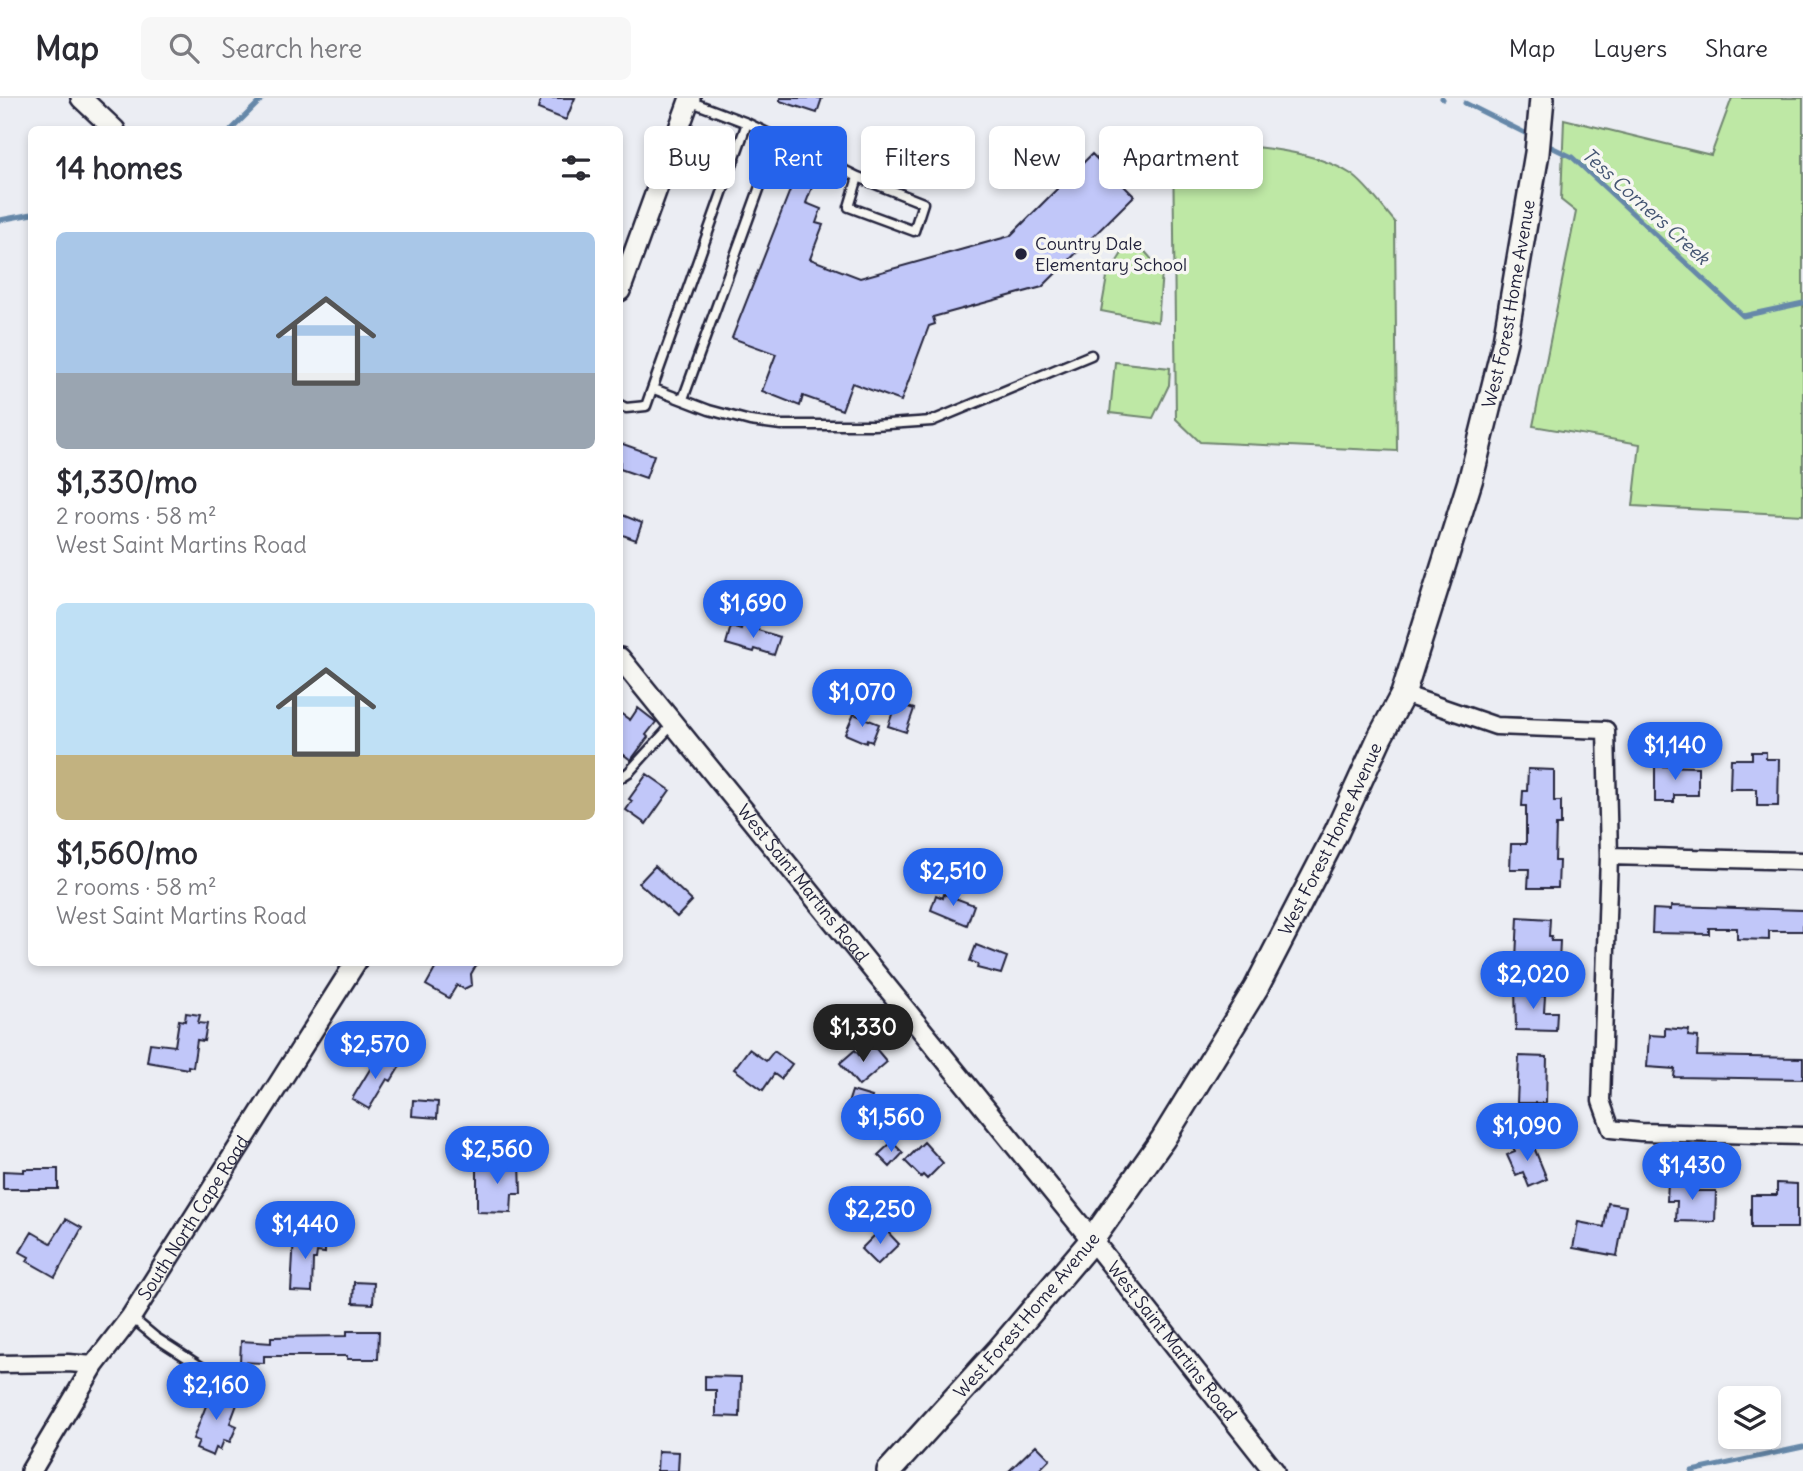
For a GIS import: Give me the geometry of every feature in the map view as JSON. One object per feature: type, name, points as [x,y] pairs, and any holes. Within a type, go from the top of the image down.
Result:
[{"type":"main road","name":"West Forest Home Avenue","points":[[889,1471],[998,1351],[1093,1240],[1163,1139],[1256,988],[1337,831],[1403,694],[1471,478],[1499,366],[1538,143],[1542,98]]},
{"type":"street","points":[[81,98],[112,126]]},
{"type":"street","points":[[623,283],[689,99]]},
{"type":"street","name":"West Saint Martins Road","points":[[623,662],[1093,1240],[1267,1466]]},
{"type":"street","points":[[1403,694],[1496,726],[1606,730],[1609,856],[1601,1101],[1611,1129],[1803,1136]]},
{"type":"street","points":[[1609,856],[1803,861]]},
{"type":"street","name":"South North Cape Road","points":[[31,1471],[94,1365],[131,1317],[353,966]]},
{"type":"street","points":[[0,1364],[94,1365]]},
{"type":"lane","points":[[689,99],[754,126]]},
{"type":"lane","points":[[623,406],[646,406],[654,389],[747,123]]},
{"type":"lane","points":[[847,172],[923,202],[914,232],[849,207],[858,177]]},
{"type":"lane","points":[[683,399],[759,189]]},
{"type":"lane","points":[[654,389],[709,410],[750,421],[780,425],[874,425],[932,421],[1091,355]]},
{"type":"lane","points":[[623,776],[673,724]]},
{"type":"lane","points":[[131,1317],[155,1337],[203,1368],[246,1378]]},
{"type":"green space","points":[[1732,98],[1803,98],[1803,515],[1633,506],[1640,444],[1533,426],[1576,212],[1561,200],[1564,119],[1711,155]]},
{"type":"green space","points":[[1263,148],[1312,157],[1333,164],[1357,178],[1395,222],[1397,451],[1200,442],[1176,419],[1174,189],[1263,189]]},
{"type":"green space","points":[[1140,246],[1162,271],[1158,322],[1101,311],[1107,277],[1124,250]]},
{"type":"green space","points":[[1115,362],[1170,368],[1169,385],[1153,418],[1110,413]]},
{"type":"building","points":[[541,98],[575,98],[566,120],[538,109]]},
{"type":"building","points":[[780,98],[822,98],[817,113],[780,101]]},
{"type":"building","points":[[1092,154],[1099,161],[1099,189],[1127,189],[1134,196],[1042,287],[933,317],[935,324],[929,326],[901,401],[852,383],[842,410],[803,396],[800,406],[762,391],[776,354],[732,338],[791,189],[811,189],[806,203],[821,209],[816,223],[823,225],[810,259],[860,278],[1010,236],[1057,189],[1085,189],[1085,161]]},
{"type":"building","points":[[623,444],[654,455],[646,478],[623,470]]},
{"type":"building","points":[[623,515],[642,523],[636,540],[623,535]]},
{"type":"building","points":[[742,625],[780,637],[774,655],[726,644],[731,626],[741,629]]},
{"type":"building","points":[[896,703],[914,709],[906,732],[888,726]]},
{"type":"building","points":[[638,708],[656,722],[631,760],[623,754],[623,715],[630,720]]},
{"type":"building","points":[[854,714],[879,724],[872,742],[867,740],[866,743],[845,734]]},
{"type":"building","points":[[1752,752],[1766,752],[1766,759],[1779,759],[1778,806],[1757,806],[1757,789],[1730,789],[1731,759],[1752,759]]},
{"type":"building","points":[[1655,766],[1698,767],[1698,795],[1674,795],[1674,802],[1655,802]]},
{"type":"building","points":[[1528,769],[1554,770],[1554,801],[1561,801],[1561,825],[1556,825],[1555,861],[1559,861],[1558,888],[1528,888],[1529,869],[1510,869],[1511,844],[1526,844],[1526,806],[1522,806],[1523,791],[1527,791]]},
{"type":"building","points":[[647,774],[670,790],[646,824],[626,810],[632,801],[629,799]]},
{"type":"building","points":[[655,866],[692,901],[677,917],[639,883]]},
{"type":"building","points":[[944,894],[974,905],[967,925],[931,910],[936,895],[943,898]]},
{"type":"building","points":[[1671,906],[1803,910],[1803,931],[1769,931],[1769,940],[1737,939],[1737,928],[1709,928],[1709,934],[1652,933],[1653,909],[1671,910]]},
{"type":"building","points":[[1518,917],[1550,919],[1551,941],[1560,941],[1559,961],[1516,959]]},
{"type":"building","points":[[976,945],[1007,957],[1001,974],[977,968],[978,964],[970,961]]},
{"type":"building","points":[[437,966],[476,966],[471,974],[472,985],[464,989],[457,985],[449,998],[426,985]]},
{"type":"building","points":[[1515,986],[1541,987],[1541,996],[1545,996],[1544,1012],[1557,1012],[1556,1031],[1516,1030]]},
{"type":"building","points":[[186,1013],[200,1015],[198,1023],[207,1024],[204,1041],[197,1040],[193,1067],[188,1066],[188,1069],[147,1062],[150,1043],[175,1046],[179,1020],[185,1021]]},
{"type":"building","points":[[1665,1028],[1689,1030],[1688,1036],[1698,1037],[1697,1056],[1803,1058],[1803,1079],[1674,1077],[1675,1069],[1647,1067],[1649,1035],[1665,1036]]},
{"type":"building","points":[[872,1044],[887,1062],[859,1086],[840,1063],[855,1050],[859,1055]]},
{"type":"building","points":[[749,1049],[766,1061],[774,1051],[792,1064],[781,1079],[774,1074],[763,1090],[734,1069]]},
{"type":"building","points":[[378,1056],[400,1066],[391,1081],[387,1079],[369,1109],[352,1099]]},
{"type":"building","points":[[1519,1056],[1547,1057],[1546,1103],[1517,1103]]},
{"type":"building","points":[[852,1091],[872,1097],[863,1125],[843,1119]]},
{"type":"building","points":[[413,1100],[438,1102],[437,1118],[412,1116]]},
{"type":"building","points":[[1531,1140],[1547,1179],[1529,1187],[1523,1172],[1516,1175],[1507,1155],[1515,1152],[1513,1147]]},
{"type":"building","points":[[892,1142],[903,1153],[890,1167],[878,1155]]},
{"type":"building","points":[[924,1142],[943,1163],[927,1179],[923,1175],[921,1177],[905,1161]]},
{"type":"building","points":[[477,1161],[520,1163],[521,1194],[512,1194],[511,1213],[477,1212]]},
{"type":"building","points":[[24,1169],[58,1169],[58,1189],[3,1189],[3,1171],[24,1172]]},
{"type":"building","points":[[1668,1181],[1694,1182],[1694,1191],[1716,1191],[1715,1222],[1676,1221],[1677,1201],[1667,1201]]},
{"type":"building","points":[[1777,1183],[1797,1184],[1797,1228],[1751,1228],[1751,1195],[1777,1195]]},
{"type":"building","points":[[1608,1203],[1626,1206],[1617,1256],[1573,1248],[1578,1222],[1604,1227]]},
{"type":"building","points":[[66,1219],[82,1228],[55,1277],[27,1261],[29,1257],[20,1252],[32,1232],[51,1243]]},
{"type":"building","points":[[883,1227],[899,1244],[877,1265],[861,1249]]},
{"type":"building","points":[[294,1236],[325,1237],[325,1253],[317,1252],[316,1259],[313,1259],[312,1292],[291,1291]]},
{"type":"building","points":[[354,1282],[374,1283],[373,1304],[353,1303]]},
{"type":"building","points":[[347,1331],[379,1331],[378,1359],[347,1359],[347,1356],[264,1356],[264,1363],[240,1362],[241,1341],[271,1343],[271,1337],[347,1336]]},
{"type":"building","points":[[705,1376],[741,1377],[740,1417],[716,1416],[716,1390],[705,1390]]},
{"type":"building","points":[[213,1388],[239,1399],[230,1423],[237,1426],[230,1442],[224,1440],[220,1450],[216,1448],[213,1456],[196,1449],[199,1441],[193,1439]]},
{"type":"building","points":[[1036,1445],[1050,1459],[1038,1471],[1009,1471]]},
{"type":"building","points":[[658,1451],[679,1452],[678,1471],[657,1471]]},
{"type":"waterway","name":"Tess Corners Creek","points":[[235,126],[263,98]]},
{"type":"waterway","name":"Tess Corners Creek","points":[[1465,103],[1531,136]]},
{"type":"waterway","name":"Tess Corners Creek","points":[[1543,143],[1572,157],[1743,316],[1803,303]]},
{"type":"waterway","name":"Tess Corners Creek","points":[[0,220],[28,215]]},
{"type":"waterway","points":[[1692,1471],[1803,1447]]},
{"type":"place","name":"Country Dale Elementary School","points":[[1021,254]]}]
